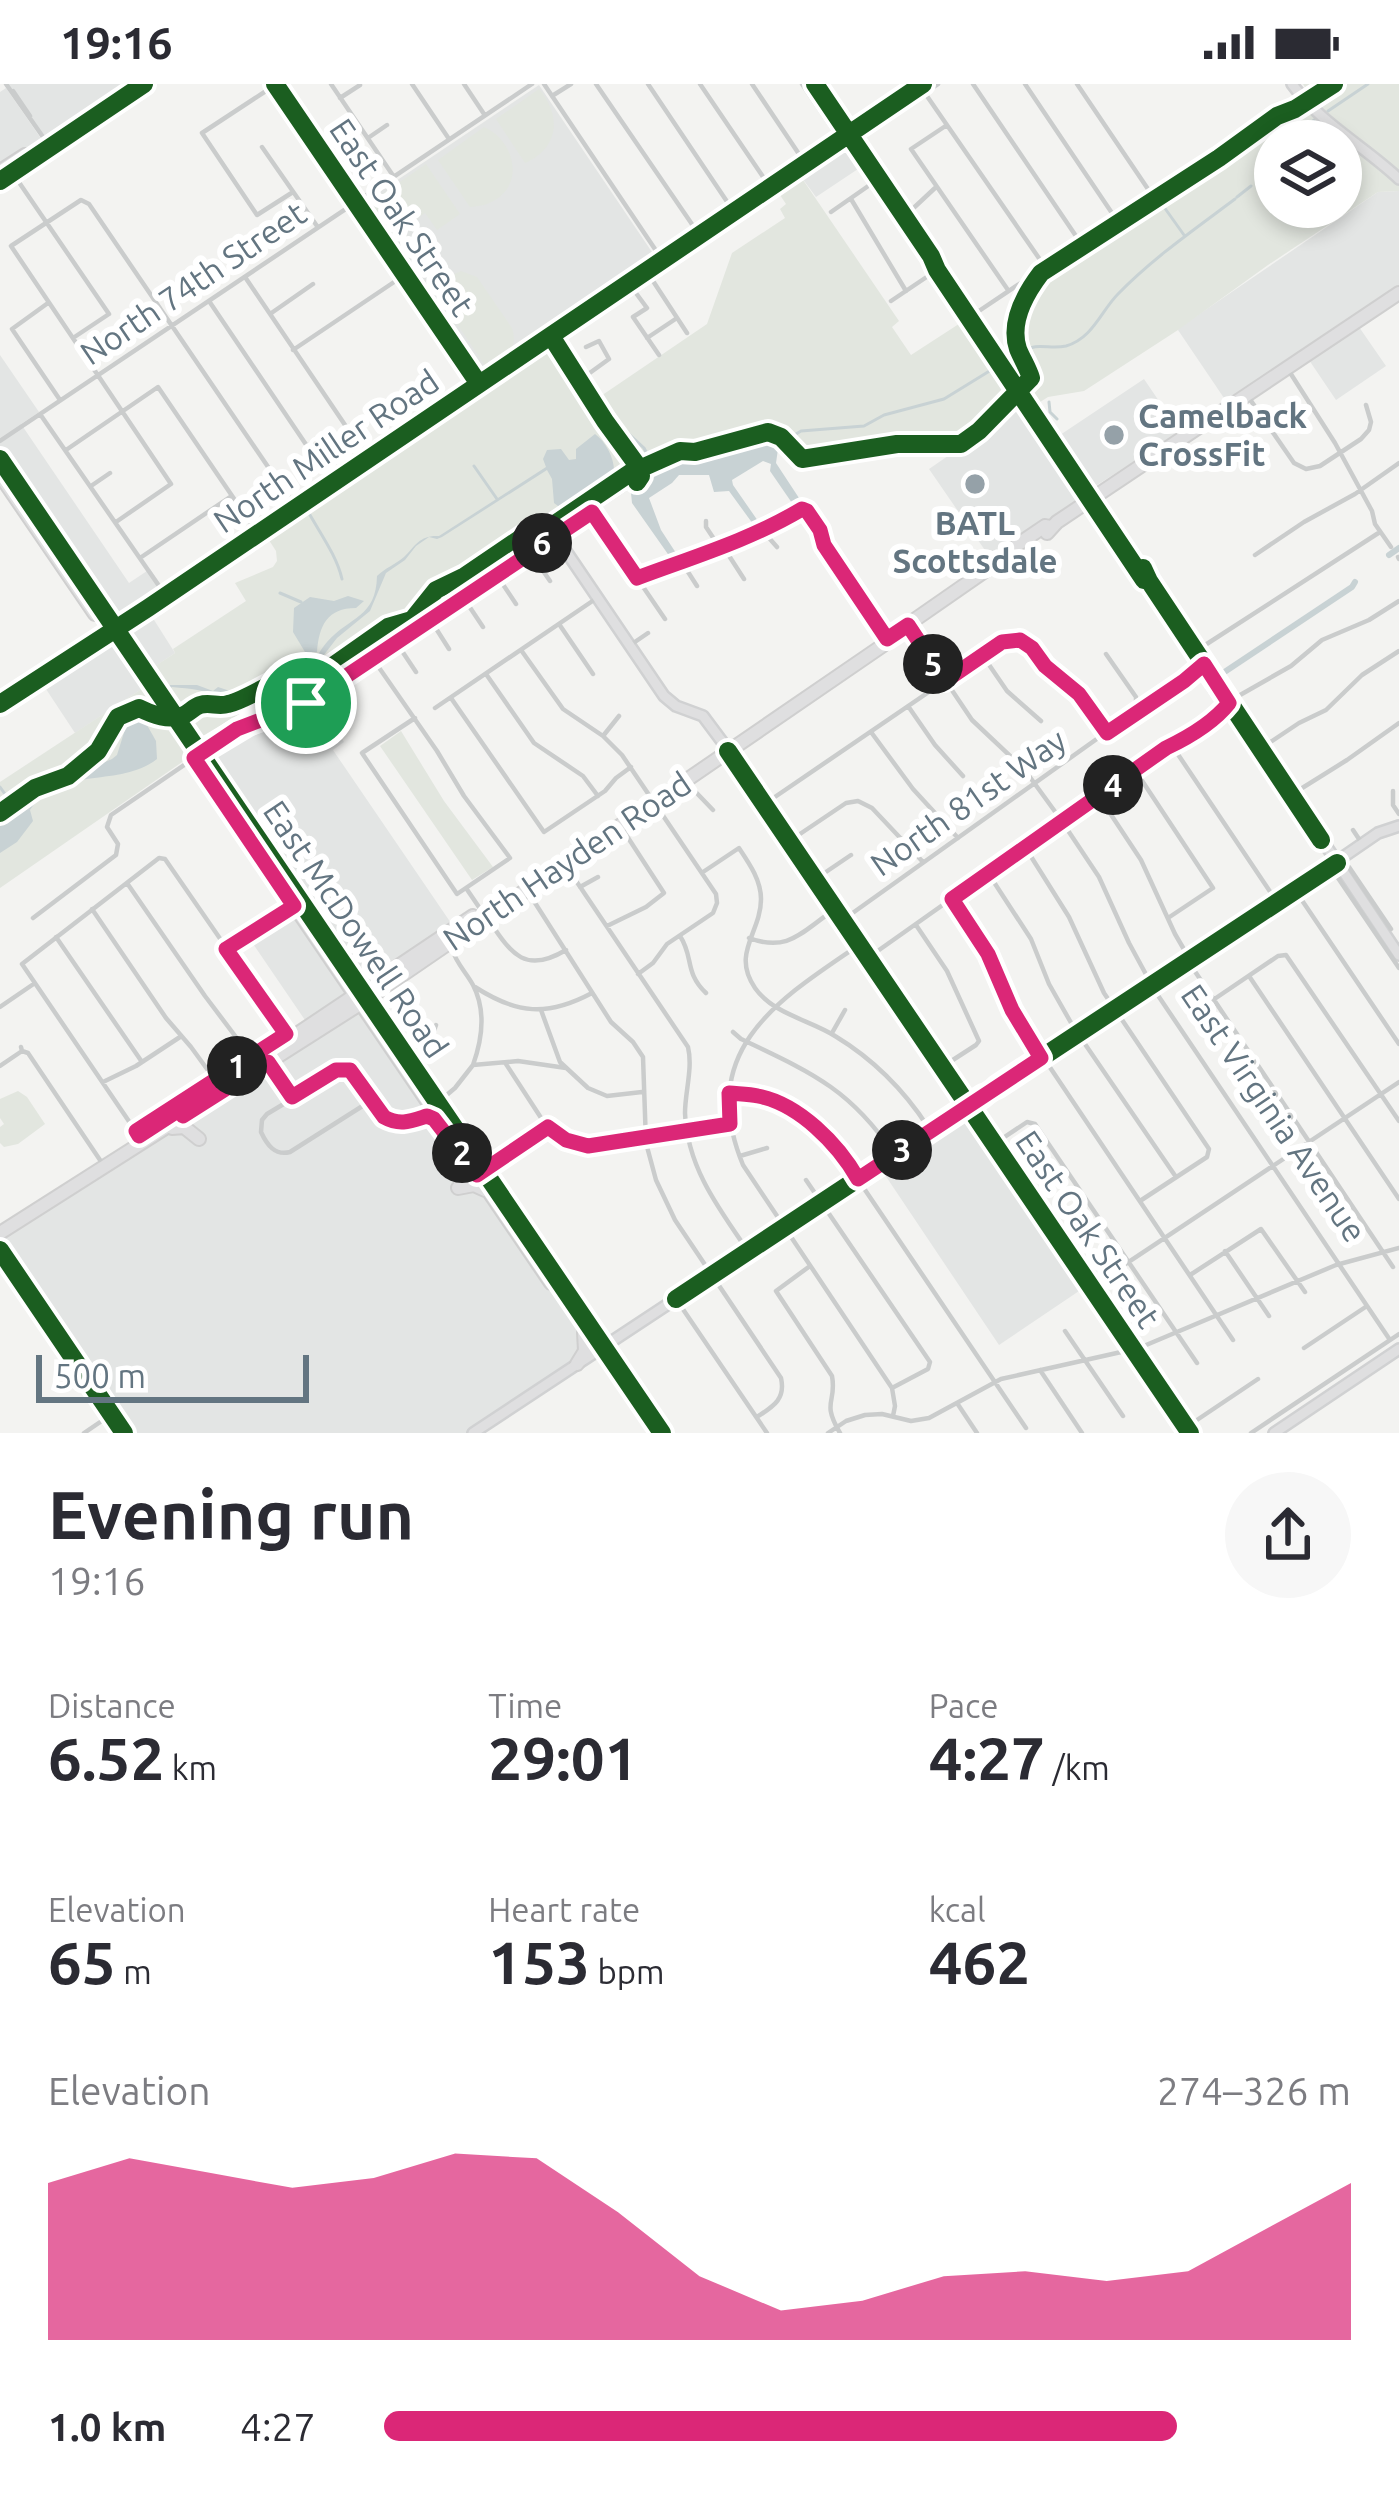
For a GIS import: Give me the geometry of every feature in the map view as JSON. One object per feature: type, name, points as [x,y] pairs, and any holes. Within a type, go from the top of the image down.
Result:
[{"type":"main road","points":[[48,144],[130,84]]},
{"type":"main road","points":[[0,181],[7,170],[144,84]]},
{"type":"main road","name":"North Hayden Road","points":[[1018,549],[1017,544],[1399,292]]},
{"type":"main road","name":"East McDowell Road","points":[[0,459],[112,632]]},
{"type":"main road","name":"East McDowell Road","points":[[0,475],[156,695],[655,1429]]},
{"type":"main road","name":"North Hayden Road","points":[[0,1224],[565,865],[726,748],[1049,532],[1050,526]]},
{"type":"main road","name":"North Hayden Road","points":[[565,865],[687,782],[726,748]]},
{"type":"main road","name":"North Hayden Road","points":[[0,1233],[139,1137],[160,1132],[181,1113],[201,1105],[289,1036],[361,997]]},
{"type":"main road","points":[[410,1072],[424,1106],[411,1121]]},
{"type":"main road","points":[[160,1132],[182,1126],[199,1139],[193,1119],[201,1105]]},
{"type":"main road","name":"East McDowell Road","points":[[435,1105],[459,1149],[481,1173],[489,1192],[543,1264],[584,1333],[601,1349]]},
{"type":"main road","points":[[411,1121],[430,1117],[459,1149]]},
{"type":"main road","points":[[458,1188],[474,1185],[489,1192]]},
{"type":"main road","points":[[0,1253],[12,1268]]},
{"type":"main road","points":[[578,1364],[586,1347],[584,1333]]},
{"type":"street","points":[[32,121],[6,84],[48,144]]},
{"type":"street","points":[[276,84],[202,133],[257,214],[293,192]]},
{"type":"street","name":"East Oak Street","points":[[276,84],[479,384]]},
{"type":"street","points":[[331,84],[394,177]]},
{"type":"street","points":[[412,84],[450,139]]},
{"type":"street","points":[[464,84],[485,115]]},
{"type":"street","name":"North 74th Street","points":[[0,441],[450,139],[519,87],[532,84]]},
{"type":"street","points":[[544,84],[663,260]]},
{"type":"street","points":[[552,96],[571,84]]},
{"type":"street","points":[[596,84],[699,236]]},
{"type":"street","points":[[648,84],[734,212]]},
{"type":"street","points":[[700,84],[770,187]]},
{"type":"street","points":[[752,84],[805,163]]},
{"type":"street","points":[[808,84],[932,256],[970,323],[1204,664],[1224,707]]},
{"type":"street","points":[[808,84],[926,260],[938,270]]},
{"type":"street","name":"North Miller Road","points":[[0,704],[699,236],[842,134],[922,88],[938,84]]},
{"type":"street","points":[[974,84],[1080,242]]},
{"type":"street","points":[[1025,84],[1116,219]]},
{"type":"street","points":[[970,317],[1152,195],[1077,84]]},
{"type":"street","points":[[1296,84],[1305,102],[1399,179]]},
{"type":"street","points":[[340,98],[360,85]]},
{"type":"street","points":[[922,88],[1044,266]]},
{"type":"street","points":[[368,138],[387,125]]},
{"type":"street","points":[[947,125],[911,149],[1008,290]]},
{"type":"street","points":[[262,147],[317,228]]},
{"type":"street","points":[[7,170],[109,314],[72,339]]},
{"type":"street","points":[[831,212],[874,182]]},
{"type":"street","points":[[905,216],[937,187]]},
{"type":"street","points":[[851,199],[906,291]]},
{"type":"street","points":[[116,522],[171,484],[11,246],[84,200],[296,508]]},
{"type":"street","points":[[891,301],[938,270]]},
{"type":"street","points":[[293,350],[405,275]]},
{"type":"street","points":[[245,277],[368,459]]},
{"type":"street","points":[[653,281],[687,333]]},
{"type":"street","points":[[629,283],[646,308],[633,317],[659,355]]},
{"type":"street","points":[[270,314],[314,284]]},
{"type":"street","points":[[362,293],[368,300]]},
{"type":"street","points":[[209,301],[332,483]]},
{"type":"street","points":[[48,303],[12,328],[60,400]]},
{"type":"street","points":[[647,338],[677,318]]},
{"type":"street","points":[[33,918],[116,855],[118,844],[107,827],[111,815],[237,729],[302,705],[636,483],[641,474],[550,336]]},
{"type":"street","points":[[580,380],[609,359],[599,341],[586,346]]},
{"type":"street","points":[[1285,369],[1341,453],[1391,547]]},
{"type":"street","points":[[66,450],[158,387],[258,534]]},
{"type":"street","points":[[1247,394],[1294,463],[1306,469],[1316,469],[1370,430],[1366,405]]},
{"type":"street","points":[[1023,395],[1092,498]]},
{"type":"street","points":[[40,414],[166,596]]},
{"type":"street","points":[[1255,555],[1399,463]]},
{"type":"street","points":[[91,486],[110,473]]},
{"type":"street","points":[[140,558],[232,496]]},
{"type":"street","points":[[637,578],[722,549],[802,509],[887,639]]},
{"type":"street","points":[[592,512],[664,619]]},
{"type":"street","points":[[706,521],[744,579]]},
{"type":"street","points":[[762,530],[777,548]]},
{"type":"street","points":[[1196,652],[1381,532]]},
{"type":"street","name":"East Oak Street","points":[[555,535],[666,700],[700,714],[726,748],[868,958],[900,996],[942,1067],[1186,1430]]},
{"type":"street","points":[[530,551],[550,581]]},
{"type":"street","points":[[681,561],[698,586]]},
{"type":"street","points":[[496,574],[516,604]]},
{"type":"street","points":[[463,597],[483,627]]},
{"type":"street","points":[[435,708],[597,598]]},
{"type":"street","points":[[868,958],[1322,640],[1399,601]]},
{"type":"street","points":[[430,620],[449,650]]},
{"type":"street","points":[[559,624],[593,674]]},
{"type":"street","name":"East Virginia Avenue","points":[[908,625],[981,730],[1017,760],[1061,821],[1108,894],[1152,985],[1395,1345]]},
{"type":"street","points":[[629,646],[648,633]]},
{"type":"street","points":[[764,804],[1018,635],[1079,694],[1107,733]]},
{"type":"street","points":[[396,642],[416,672]]},
{"type":"street","points":[[521,650],[563,709],[603,736],[631,767],[716,894],[710,916],[664,947],[638,974]]},
{"type":"street","points":[[1259,753],[1399,651]]},
{"type":"street","points":[[1106,654],[1136,697],[1136,711]]},
{"type":"street","points":[[983,656],[1007,691],[1041,721]]},
{"type":"street","points":[[372,658],[415,718],[454,781],[510,858],[457,894],[362,753],[415,718]]},
{"type":"street","name":"North 81st Way","points":[[842,920],[1204,664]]},
{"type":"street","points":[[486,674],[534,743],[583,776],[598,796]]},
{"type":"street","points":[[1208,689],[1291,795],[1315,849]]},
{"type":"street","points":[[1136,697],[1151,701]]},
{"type":"street","points":[[451,698],[544,832],[631,767]]},
{"type":"street","points":[[908,706],[963,776]]},
{"type":"street","points":[[603,736],[619,716]]},
{"type":"street","points":[[1291,795],[1399,723]]},
{"type":"street","points":[[871,731],[913,789],[958,838]]},
{"type":"street","points":[[1172,744],[1277,902]]},
{"type":"street","points":[[1259,753],[1399,968]]},
{"type":"street","points":[[556,769],[560,761]]},
{"type":"street","points":[[1135,770],[1213,888],[1168,918]]},
{"type":"street","points":[[687,782],[712,810]]},
{"type":"street","points":[[1393,791],[1399,814]]},
{"type":"street","points":[[1098,795],[1141,860],[1189,960],[1393,1267]]},
{"type":"street","points":[[789,841],[859,798],[922,862]]},
{"type":"street","points":[[607,926],[664,893],[620,826]]},
{"type":"street","points":[[473,1433],[1295,890],[1336,869],[1384,831],[1399,826]]},
{"type":"street","points":[[1353,830],[1366,843]]},
{"type":"street","points":[[703,872],[739,848],[765,897],[745,954],[754,986],[774,1006],[861,1053],[905,1096],[931,1131]]},
{"type":"street","points":[[1024,848],[1069,917],[1115,1009],[1209,1153],[1140,1202]]},
{"type":"street","points":[[815,880],[851,855]]},
{"type":"street","points":[[139,1137],[22,964],[163,857],[289,1036]]},
{"type":"street","points":[[565,865],[690,1052],[687,1131],[698,1172],[748,1251]]},
{"type":"street","points":[[565,865],[561,883],[543,886],[486,916],[452,952],[489,1006],[541,1010],[568,1005],[594,992]]},
{"type":"street","points":[[1349,866],[1399,955]]},
{"type":"street","points":[[1336,869],[1388,931]]},
{"type":"street","points":[[988,873],[1030,940],[1078,1034],[1176,1177]]},
{"type":"street","points":[[580,887],[598,877]]},
{"type":"street","points":[[127,883],[198,986],[265,1057],[294,1096]]},
{"type":"street","points":[[466,888],[508,948],[522,959],[548,960],[567,950]]},
{"type":"street","points":[[1295,890],[1399,1044]]},
{"type":"street","points":[[530,895],[610,1022],[643,1057],[645,1138],[664,1198],[704,1280],[782,1378],[780,1399],[757,1417]]},
{"type":"street","points":[[952,899],[988,954],[1012,1010],[1042,1058],[1233,1340]]},
{"type":"street","points":[[226,949],[297,903]]},
{"type":"street","points":[[92,909],[215,1080]]},
{"type":"street","points":[[749,938],[780,944],[835,909]]},
{"type":"street","points":[[1388,931],[1399,923]]},
{"type":"street","points":[[916,925],[947,971],[979,1041],[942,1067]]},
{"type":"street","points":[[680,936],[691,973],[706,993]]},
{"type":"street","points":[[56,937],[142,1062]]},
{"type":"street","points":[[860,945],[774,1006],[745,1041],[733,1069],[730,1124],[748,1174],[892,1388],[893,1418]]},
{"type":"street","points":[[734,954],[745,954]]},
{"type":"street","points":[[1214,1000],[1285,955],[1399,1121]]},
{"type":"street","points":[[1249,976],[1399,1198]]},
{"type":"street","points":[[0,1007],[34,983]]},
{"type":"street","points":[[475,987],[489,1006]]},
{"type":"street","points":[[372,1100],[290,1152],[274,1151],[262,1134],[262,1120],[271,1111],[336,1070],[354,1072],[384,1117],[411,1121],[455,1088],[473,1066],[489,1006]]},
{"type":"street","points":[[541,1010],[556,1056],[590,1089],[607,1096],[643,1092]]},
{"type":"street","points":[[832,1034],[845,1010]]},
{"type":"street","points":[[410,1072],[428,1050],[436,1025]]},
{"type":"street","points":[[733,1032],[830,1084],[866,1117],[894,1154]]},
{"type":"street","points":[[103,1082],[181,1036]]},
{"type":"street","points":[[861,1053],[868,1044]]},
{"type":"street","points":[[0,1066],[21,1049],[28,1053],[100,1160]]},
{"type":"street","points":[[552,1066],[556,1056]]},
{"type":"street","name":"North Hayden Road","points":[[139,1137],[215,1080],[265,1057]]},
{"type":"street","points":[[504,1062],[548,1127],[566,1140],[588,1146],[730,1124]]},
{"type":"street","points":[[473,1066],[504,1062],[566,1068]]},
{"type":"street","points":[[582,1095],[598,1082]]},
{"type":"street","points":[[1091,1287],[1399,1082]]},
{"type":"street","points":[[729,1093],[762,1097],[802,1117],[836,1147],[1026,1428]]},
{"type":"street","points":[[994,1144],[1031,1122],[1197,1363]]},
{"type":"street","points":[[458,1188],[548,1127]]},
{"type":"street","points":[[740,1156],[766,1148]]},
{"type":"street","points":[[806,1180],[931,1366],[892,1388]]},
{"type":"street","points":[[1190,1275],[1261,1229],[1305,1292]]},
{"type":"street","points":[[828,1433],[865,1414],[916,1421],[936,1416],[994,1382],[1035,1368],[1133,1349],[1339,1264],[1399,1248]]},
{"type":"street","points":[[1226,1251],[1269,1316]]},
{"type":"street","points":[[810,1266],[776,1291],[832,1376],[829,1406],[838,1430]]},
{"type":"street","points":[[12,1268],[124,1433]]},
{"type":"street","points":[[676,1299],[767,1433]]},
{"type":"street","points":[[1304,1348],[1367,1306]]},
{"type":"street","points":[[1066,1331],[1123,1416]]},
{"type":"street","points":[[1274,1433],[1395,1345],[1399,1334]]},
{"type":"street","points":[[1251,1433],[1395,1345]]},
{"type":"street","points":[[1035,1368],[1082,1433]]},
{"type":"street","points":[[1186,1430],[1258,1379]]},
{"type":"street","points":[[956,1403],[977,1433]]},
{"type":"street","points":[[84,1433],[111,1414]]},
{"type":"street","points":[[916,1421],[921,1429]]},
{"type":"shaded area","points":[[8,84],[124,84],[45,138]]},
{"type":"shaded area","points":[[1303,84],[1399,84],[1399,191],[1378,192],[1362,203],[1362,120],[1277,120],[1311,98]]},
{"type":"shaded area","points":[[539,85],[656,258],[481,377],[363,203]]},
{"type":"shaded area","points":[[6,88],[42,140],[0,167],[0,92]]},
{"type":"shaded area","points":[[539,89],[551,110],[553,130],[545,149],[525,163],[496,119]]},
{"type":"shaded area","points":[[484,127],[509,153],[512,176],[501,196],[470,207],[438,160]]},
{"type":"shaded area","points":[[1254,135],[1254,228],[1324,228],[1084,391],[1048,397],[1037,404],[1004,356],[1013,347],[1014,327],[1031,283]]},
{"type":"shaded area","points":[[844,144],[861,167],[816,197],[799,174]]},
{"type":"shaded area","points":[[426,164],[460,214],[437,230],[425,213],[391,237],[369,203]]},
{"type":"shaded area","points":[[799,174],[899,321],[892,327],[911,355],[965,320],[1018,398],[953,437],[900,440],[801,457],[785,436],[769,429],[692,450],[679,449],[644,464],[595,400],[707,324],[732,253],[785,218],[780,209],[786,204],[776,189]]},
{"type":"shaded area","points":[[1399,191],[1399,285],[1226,401],[1179,328],[1325,228],[1362,228],[1362,203],[1378,192]]},
{"type":"shaded area","points":[[461,271],[477,277],[512,328],[510,352],[488,360],[486,367],[435,291]]},
{"type":"shaded area","points":[[1359,327],[1386,366],[1336,400],[1309,360]]},
{"type":"shaded area","points":[[550,343],[634,474],[308,696],[237,724],[200,745],[149,670],[246,601],[235,583],[277,561],[265,534]]},
{"type":"shaded area","points":[[0,355],[39,412],[21,424],[129,583],[150,569],[166,592],[116,624],[0,454]]},
{"type":"shaded area","points":[[1144,379],[1180,432],[1097,485],[1090,484],[1057,437]]},
{"type":"shaded area","points":[[1022,405],[1083,496],[991,559],[929,469]]},
{"type":"shaded area","points":[[595,434],[613,462],[614,473],[604,483],[562,509],[554,503],[547,470],[442,537],[429,537],[386,573],[370,611],[309,665],[336,633],[367,608],[377,576],[419,542],[427,537],[439,536],[546,467],[547,450],[561,449],[569,460],[576,459],[576,449]]},
{"type":"shaded area","points":[[771,436],[778,449],[776,463],[799,498],[796,503],[770,471],[771,464],[763,461],[732,480],[758,521],[753,524],[729,491],[714,492],[709,475],[679,475],[649,498],[676,553],[675,558],[670,557],[632,503],[631,493],[651,479],[653,465]]},
{"type":"shaded area","points":[[348,596],[364,601],[331,615],[317,652],[305,652],[293,632],[294,608],[310,597],[334,601]]},
{"type":"shaded area","points":[[149,612],[175,653],[148,671],[122,632]]},
{"type":"shaded area","points":[[108,641],[143,688],[75,733],[42,683]]},
{"type":"shaded area","points":[[285,667],[305,668],[287,670],[219,699],[203,691],[172,687],[143,718],[156,741],[157,759],[125,773],[58,787],[30,810],[33,821],[17,842],[0,853],[0,818],[23,807],[45,788],[112,759],[127,723],[170,685],[230,691]]},
{"type":"shaded area","points":[[143,688],[188,758],[0,888],[0,782]]},
{"type":"shaded area","points":[[316,700],[344,742],[333,750],[453,926],[363,983],[206,754],[241,731]]},
{"type":"shaded area","points":[[401,731],[444,801],[493,867],[472,880],[380,746]]},
{"type":"shaded area","points":[[294,912],[347,990],[347,996],[307,1023],[249,938]]},
{"type":"shaded area","points":[[359,1011],[580,1331],[582,1352],[466,1433],[129,1433],[0,1237],[189,1118],[194,1120],[210,1103]]},
{"type":"shaded area","points":[[18,1091],[45,1124],[18,1144],[4,1147],[0,1143],[4,1124],[0,1099]]},
{"type":"shaded area","points":[[968,1115],[1085,1287],[999,1345],[881,1169]]},
{"type":"waterway","points":[[1328,111],[1368,84]]},
{"type":"waterway","points":[[1237,197],[1251,186]]},
{"type":"waterway","points":[[1021,351],[1066,346],[1083,337],[1131,281],[1235,199]]},
{"type":"waterway","points":[[1164,207],[1184,235]]},
{"type":"waterway","points":[[1004,361],[1017,353]]},
{"type":"waterway","points":[[778,445],[801,431],[864,426],[884,415],[944,399],[996,367]]},
{"type":"waterway","points":[[1049,402],[1057,419]]},
{"type":"waterway","points":[[614,424],[644,448],[650,460]]},
{"type":"waterway","points":[[474,466],[497,499]]},
{"type":"waterway","points":[[605,482],[612,489]]},
{"type":"waterway","points":[[582,497],[588,505]]},
{"type":"waterway","points":[[572,505],[575,514]]},
{"type":"waterway","points":[[310,515],[342,579]]},
{"type":"waterway","points":[[1389,555],[1399,548]]},
{"type":"waterway","points":[[1223,673],[1355,582]]},
{"type":"waterway","points":[[280,593],[301,602]]},
{"type":"waterway","points":[[167,691],[186,716],[206,713]]},
{"type":"waterway","points":[[211,712],[250,704]]},
{"type":"waterway","points":[[0,787],[15,808]]},
{"type":"cycle path","points":[[0,181],[144,84]]},
{"type":"cycle path","points":[[275,84],[479,384]]},
{"type":"cycle path","points":[[815,84],[1149,581]]},
{"type":"cycle path","points":[[0,704],[923,84]]},
{"type":"cycle path","points":[[644,467],[680,451],[695,452],[768,432],[781,437],[802,459],[897,444],[961,444],[1031,378],[1018,349],[1016,329],[1024,299],[1041,273],[1277,116],[1334,84]]},
{"type":"cycle path","points":[[551,336],[640,469],[637,482]]},
{"type":"cycle path","points":[[0,459],[662,1433]]},
{"type":"cycle path","points":[[0,813],[35,788],[68,776],[98,751],[118,717],[139,708],[178,717],[200,705],[239,700],[300,672],[324,672],[388,627],[412,620],[436,590],[524,536],[546,530],[637,470]]},
{"type":"cycle path","points":[[1143,568],[1321,840]]},
{"type":"cycle path","points":[[200,753],[250,723],[301,705],[352,671]]},
{"type":"cycle path","points":[[728,751],[1190,1433]]},
{"type":"cycle path","points":[[997,1087],[1337,863]]},
{"type":"cycle path","points":[[676,1299],[983,1096]]},
{"type":"cycle path","points":[[0,1250],[124,1433]]},
{"type":"place","name":"Camelback CrossFit","points":[[1114,435]]},
{"type":"place","name":"BATL Scottsdale","points":[[975,484]]},
{"type":"route","points":[[802,509],[887,639],[908,625],[945,681],[1002,642],[1015,639],[1028,645],[1079,694],[1107,733],[1204,664],[1229,703],[952,899],[988,954],[1012,1010],[1041,1058],[858,1179],[836,1147],[802,1117],[762,1097],[729,1093],[730,1124],[598,1146],[572,1143],[548,1127],[477,1175],[434,1119],[427,1116],[408,1123],[384,1117],[354,1072],[336,1070],[292,1097],[268,1062],[183,1116],[179,1110],[139,1136],[136,1131],[286,1034],[226,949],[294,906],[194,758],[237,729],[306,703],[592,512],[637,578],[724,548],[802,509]]}]
